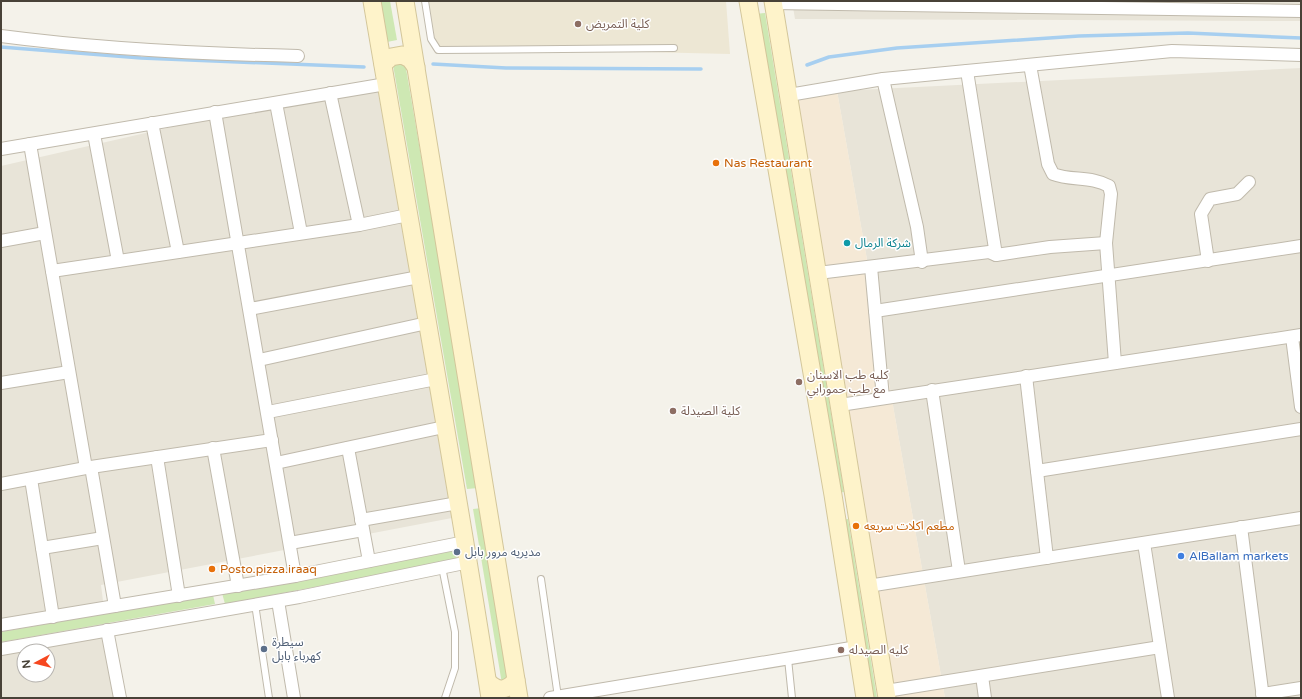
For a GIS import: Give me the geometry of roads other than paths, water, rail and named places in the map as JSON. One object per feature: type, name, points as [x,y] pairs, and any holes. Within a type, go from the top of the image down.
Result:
[{"type":"main road","points":[[372,1],[444,427],[469,562],[489,690],[493,687],[503,690],[510,687],[516,680]]},
{"type":"main road","points":[[405,1],[519,698]]},
{"type":"main road","points":[[865,698],[837,518],[750,9],[763,11],[774,7],[886,695]]},
{"type":"main road","points":[[378,34],[384,40],[396,43],[403,39],[410,30]]},
{"type":"main road","points":[[383,64],[391,57],[402,54],[416,67]]},
{"type":"main road","points":[[833,495],[843,498],[854,493]]},
{"type":"main road","points":[[837,518],[847,513],[857,517]]},
{"type":"street","points":[[774,7],[831,3],[904,3],[1298,8]]},
{"type":"street","points":[[1,36],[128,49],[298,56]]},
{"type":"street","points":[[789,95],[883,79],[1172,51],[1301,55]]},
{"type":"street","points":[[1030,65],[1048,164],[1053,174],[1062,178],[1100,181],[1109,186],[1111,194],[1106,243],[1107,276],[1115,363]]},
{"type":"street","points":[[967,71],[996,255]]},
{"type":"street","points":[[883,79],[917,227],[922,262]]},
{"type":"street","points":[[1,149],[386,84]]},
{"type":"street","points":[[330,93],[359,225]]},
{"type":"street","points":[[276,102],[301,233]]},
{"type":"street","points":[[215,112],[239,243],[295,576]]},
{"type":"street","points":[[152,123],[178,252]]},
{"type":"street","points":[[94,134],[118,261]]},
{"type":"street","points":[[30,144],[69,372],[103,538],[115,606]]},
{"type":"street","points":[[1208,261],[1201,214],[1210,199],[1237,194],[1249,182]]},
{"type":"street","points":[[52,271],[359,225],[408,215]]},
{"type":"street","points":[[1,241],[45,233]]},
{"type":"street","points":[[818,273],[922,262],[989,252],[996,255],[1050,247],[1106,243]]},
{"type":"street","points":[[875,311],[1301,246]]},
{"type":"street","points":[[871,267],[883,398]]},
{"type":"street","points":[[250,309],[419,277]]},
{"type":"street","points":[[259,360],[427,323]]},
{"type":"street","points":[[840,405],[1297,336],[1301,407]]},
{"type":"street","points":[[1,383],[69,372]]},
{"type":"street","points":[[1026,376],[1047,558]]},
{"type":"street","points":[[268,412],[436,379]]},
{"type":"street","points":[[932,390],[959,571]]},
{"type":"street","points":[[276,463],[444,427]]},
{"type":"street","points":[[1037,471],[1301,428]]},
{"type":"street","points":[[1,484],[88,468],[272,440]]},
{"type":"street","points":[[213,448],[238,586]]},
{"type":"street","points":[[348,448],[369,561]]},
{"type":"street","points":[[157,457],[179,596]]},
{"type":"street","points":[[31,478],[53,617]]},
{"type":"street","points":[[290,543],[458,503]]},
{"type":"street","points":[[868,586],[1301,518]]},
{"type":"street","points":[[1241,527],[1263,696],[1301,688]]},
{"type":"street","points":[[42,548],[103,538]]},
{"type":"street","points":[[1,626],[295,576],[465,542]]},
{"type":"street","points":[[1144,543],[1168,698]]},
{"type":"street","points":[[1,649],[278,600],[469,562]]},
{"type":"street","points":[[278,600],[294,698]]},
{"type":"street","points":[[107,630],[120,698]]},
{"type":"street","points":[[554,697],[574,696],[857,647]]},
{"type":"street","points":[[886,695],[982,676],[1160,647]]},
{"type":"street","points":[[982,676],[985,698]]},
{"type":"lane","points":[[425,1],[431,39],[438,50],[674,48]]},
{"type":"lane","points":[[442,567],[455,632],[455,668],[445,698]]},
{"type":"lane","points":[[541,579],[554,697]]},
{"type":"lane","points":[[255,604],[269,698]]},
{"type":"lane","points":[[788,659],[792,698]]},
{"type":"waterway","points":[[807,65],[829,57],[897,48],[1079,36],[1188,33],[1301,38]]},
{"type":"waterway","points":[[1,47],[141,58],[364,67]]},
{"type":"waterway","points":[[433,64],[506,68],[701,69]]},
{"type":"place","name":"كلية التمريض","points":[[578,24]]},
{"type":"place","name":"Nas Restaurant","points":[[716,163]]},
{"type":"place","name":"شركة الرمال","points":[[847,243]]},
{"type":"place","name":"كليه طب الاسنان مع طب حمورابي","points":[[799,382]]},
{"type":"place","name":"كلية الصيدلة","points":[[673,411]]},
{"type":"place","name":"مطعم اكلات سريعه","points":[[856,526]]},
{"type":"place","name":"مديريه مرور بابل","points":[[457,552]]},
{"type":"place","name":"AlBallam markets","points":[[1181,556]]},
{"type":"place","name":"Posto.pizza.iraaq","points":[[212,569]]},
{"type":"place","name":"سيطرة كهرباء بابل","points":[[264,649]]},
{"type":"place","name":"كليه الصيدله","points":[[841,650]]}]
